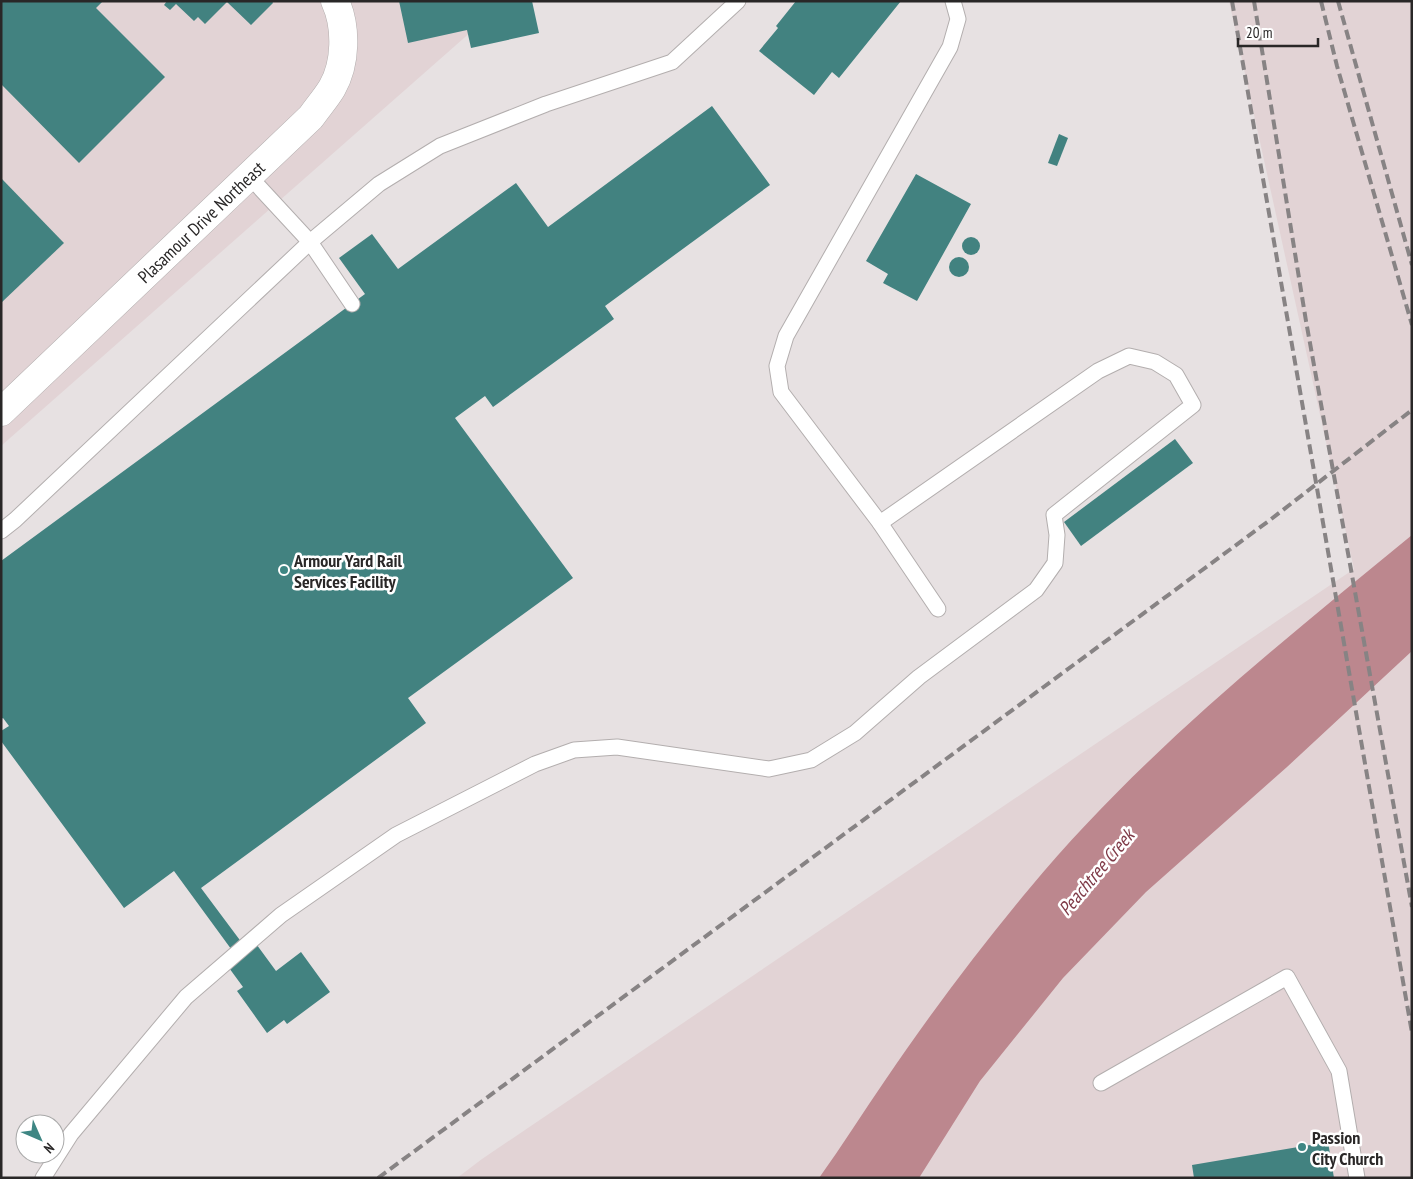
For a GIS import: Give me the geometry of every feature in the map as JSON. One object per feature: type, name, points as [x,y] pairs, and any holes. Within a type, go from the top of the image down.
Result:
[{"type":"street","name":"Plasamour Drive Northeast","points":[[1,412],[311,116],[332,87],[341,61],[343,33],[339,8],[335,1]]},
{"type":"lane","points":[[1,531],[22,514],[310,242],[378,184],[440,146],[546,104],[672,62],[738,1]]},
{"type":"lane","points":[[938,609],[880,523],[781,392],[777,366],[786,336],[950,47],[958,19],[954,1]]},
{"type":"lane","points":[[249,176],[310,242],[352,304]]},
{"type":"lane","points":[[43,1178],[71,1134],[186,997],[281,915],[396,835],[535,764],[574,750],[616,747],[769,769],[811,760],[855,733],[919,677],[1036,590],[1055,563],[1057,535],[1054,515],[1193,405],[1176,375],[1155,362],[1130,356],[1098,371],[880,523]]},
{"type":"lane","points":[[1101,1083],[1287,977],[1339,1071],[1356,1178]]},
{"type":"shaded area","points":[[1,1],[506,1],[1,446]]},
{"type":"shaded area","points":[[1229,1],[1412,1],[1412,1178],[457,1178],[482,1159],[1354,569]]},
{"type":"water","name":"Peachtree Creek","points":[[1412,535],[1412,651],[1287,767],[1146,892],[1063,978],[980,1081],[919,1178],[819,1178],[955,982],[1010,912],[1072,840],[1117,792],[1212,703]]},
{"type":"building","points":[[1,1],[103,1],[96,8],[165,77],[79,163],[1,84]]},
{"type":"building","points":[[167,1],[272,1],[273,3],[251,25],[227,2],[205,24],[198,17],[194,21],[176,4],[170,10],[164,5]]},
{"type":"building","points":[[399,1],[532,1],[539,33],[471,48],[467,30],[408,43]]},
{"type":"building","points":[[796,1],[901,1],[839,78],[832,72],[814,95],[759,51],[778,28],[776,26]]},
{"type":"building","name":"Armour Yard Rail Services Facility","points":[[712,106],[770,185],[605,306],[614,319],[493,407],[485,396],[455,418],[573,578],[408,698],[426,723],[201,888],[245,947],[254,941],[276,971],[301,952],[330,992],[287,1024],[284,1020],[267,1033],[237,991],[243,987],[224,961],[234,953],[174,871],[124,908],[1,741],[1,731],[9,726],[3,718],[1,719],[1,561],[365,294],[339,258],[372,234],[398,269],[516,183],[548,227]]},
{"type":"building","points":[[1059,134],[1068,138],[1057,166],[1048,163]]},
{"type":"building","points":[[916,174],[971,204],[917,301],[883,283],[888,274],[866,261]]},
{"type":"building","points":[[1,178],[64,243],[1,303]]},
{"type":"building","points":[[971,237],[977,240],[980,246],[977,252],[971,255],[965,252],[962,246],[965,240]]},
{"type":"building","points":[[959,257],[966,260],[969,267],[966,274],[959,277],[952,274],[949,267],[952,260]]},
{"type":"building","points":[[1175,439],[1193,463],[1081,546],[1064,522]]},
{"type":"building","name":"Passion City Church","points":[[1328,1142],[1334,1178],[1194,1178],[1192,1165]]},
{"type":"railway","points":[[1232,1],[1412,1033]]},
{"type":"railway","points":[[1254,1],[1306,321],[1412,907]]},
{"type":"railway","points":[[1321,1],[1337,66],[1412,325]]},
{"type":"railway","points":[[1338,1],[1412,265]]},
{"type":"railway","points":[[378,1178],[1270,520],[1412,410]]},
{"type":"place","name":"Armour Yard Rail Services Facility","points":[[284,570]]},
{"type":"place","name":"Passion City Church","points":[[1302,1147]]}]
